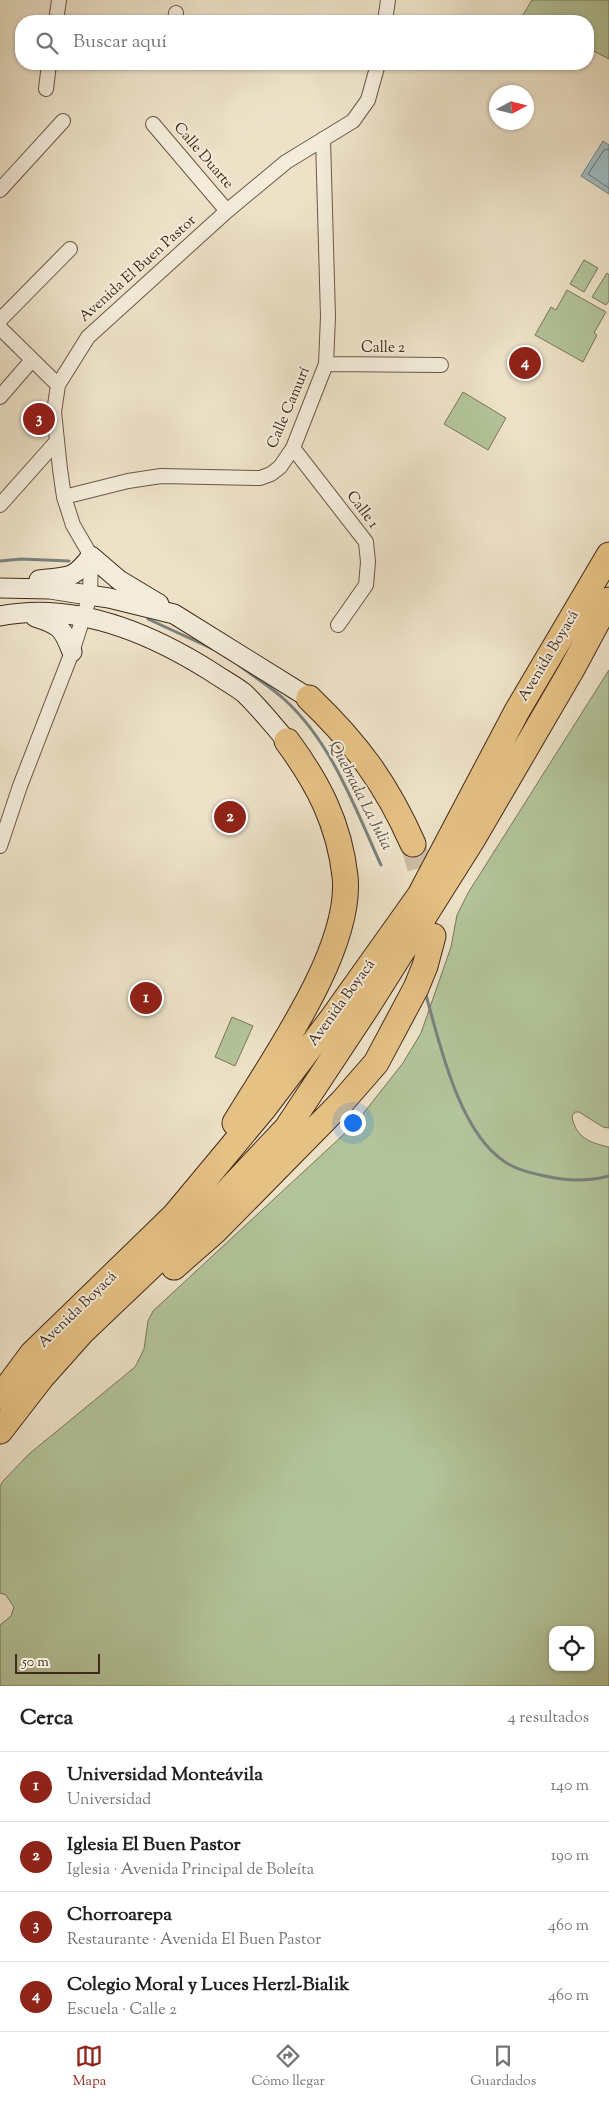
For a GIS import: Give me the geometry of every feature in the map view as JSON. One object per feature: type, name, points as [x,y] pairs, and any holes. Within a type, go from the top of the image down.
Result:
[{"type":"highway","name":"Avenida Boyacá","points":[[0,1397],[32,1354],[175,1215],[264,1108],[331,1020],[420,895],[517,711],[609,555]]},
{"type":"highway","name":"Avenida Boyacá","points":[[0,1431],[82,1332],[209,1211],[287,1128],[367,1007],[474,838],[572,669],[609,600]]},
{"type":"highway","points":[[309,698],[342,730],[373,770],[394,804],[413,844]]},
{"type":"highway","points":[[175,1215],[296,1022],[317,981],[336,937],[344,907],[345,877],[337,834],[324,798],[287,741]]},
{"type":"highway","points":[[42,1378],[216,1230],[342,1102],[376,1063],[426,966],[433,936]]},
{"type":"street","points":[[57,15],[59,0]]},
{"type":"street","points":[[386,15],[388,0]]},
{"type":"street","points":[[46,89],[48,70]]},
{"type":"street","name":"Avenida El Buen Pastor","points":[[91,556],[73,525],[64,497],[54,412],[58,385],[88,337],[227,210],[286,162],[346,127],[364,108],[376,70]]},
{"type":"street","points":[[0,190],[63,121]]},
{"type":"street","name":"Calle Duarte","points":[[153,124],[227,210]]},
{"type":"street","name":"Calle Camurí","points":[[64,497],[128,481],[161,476],[260,478],[271,474],[280,467],[293,448],[326,364],[328,317],[323,139]]},
{"type":"street","points":[[0,320],[70,248]]},
{"type":"street","points":[[0,328],[58,385]]},
{"type":"street","points":[[0,397],[32,360]]},
{"type":"street","name":"Calle 2","points":[[326,364],[441,364]]},
{"type":"street","points":[[0,505],[57,441]]},
{"type":"street","name":"Calle 1","points":[[293,448],[366,542],[368,562],[366,585],[338,625]]},
{"type":"street","points":[[0,587],[33,580],[70,577],[81,569],[91,556]]},
{"type":"street","points":[[0,846],[2,830],[72,652],[90,596],[91,556]]},
{"type":"street","points":[[91,556],[119,580],[309,698]]},
{"type":"street","points":[[0,587],[50,589],[174,614]]},
{"type":"street","points":[[20,612],[59,627],[64,632],[72,652]]},
{"type":"street","points":[[0,616],[20,612],[83,615],[147,636],[193,660],[243,693],[287,741]]},
{"type":"green space","points":[[532,0],[609,0],[609,59],[594,51],[594,15],[523,15]]},
{"type":"green space","points":[[584,260],[598,268],[584,292],[570,284]]},
{"type":"green space","points":[[607,273],[609,275],[609,301],[606,305],[592,297]]},
{"type":"green space","points":[[567,290],[606,312],[594,333],[597,335],[583,362],[535,335],[551,307],[556,310]]},
{"type":"green space","points":[[463,392],[506,418],[488,450],[444,424]]},
{"type":"green space","points":[[609,670],[609,1128],[603,1127],[579,1112],[575,1112],[572,1116],[576,1129],[584,1138],[609,1147],[609,1686],[0,1686],[0,1625],[11,1616],[14,1607],[6,1595],[0,1593],[0,1486],[29,1454],[135,1367],[144,1349],[148,1321],[153,1311],[355,1124],[403,1063],[421,1033],[451,947],[457,915],[468,893]]},
{"type":"green space","points":[[232,1017],[253,1026],[235,1066],[215,1057]]},
{"type":"water","points":[[603,141],[609,145],[609,194],[581,176]]},
{"type":"waterway","name":"Quebrada La Julia","points":[[0,561],[21,559],[69,561]]},
{"type":"waterway","name":"Quebrada La Julia","points":[[148,619],[213,649]]},
{"type":"waterway","name":"Quebrada La Julia","points":[[239,665],[285,700],[302,717],[316,736],[341,777],[381,865]]},
{"type":"waterway","name":"Quebrada La Julia","points":[[426,995],[453,1086],[475,1130],[489,1148],[510,1165],[535,1174],[577,1180],[609,1176]]},
{"type":"tunnel","points":[[413,844],[429,901]]},
{"type":"place","name":"Colegio Moral y Luces Herzl-Bialik","points":[[525,363]]},
{"type":"place","name":"Chorroarepa","points":[[39,419]]},
{"type":"place","name":"Iglesia El Buen Pastor","points":[[230,817]]},
{"type":"place","name":"Universidad Monteávila","points":[[146,998]]}]
